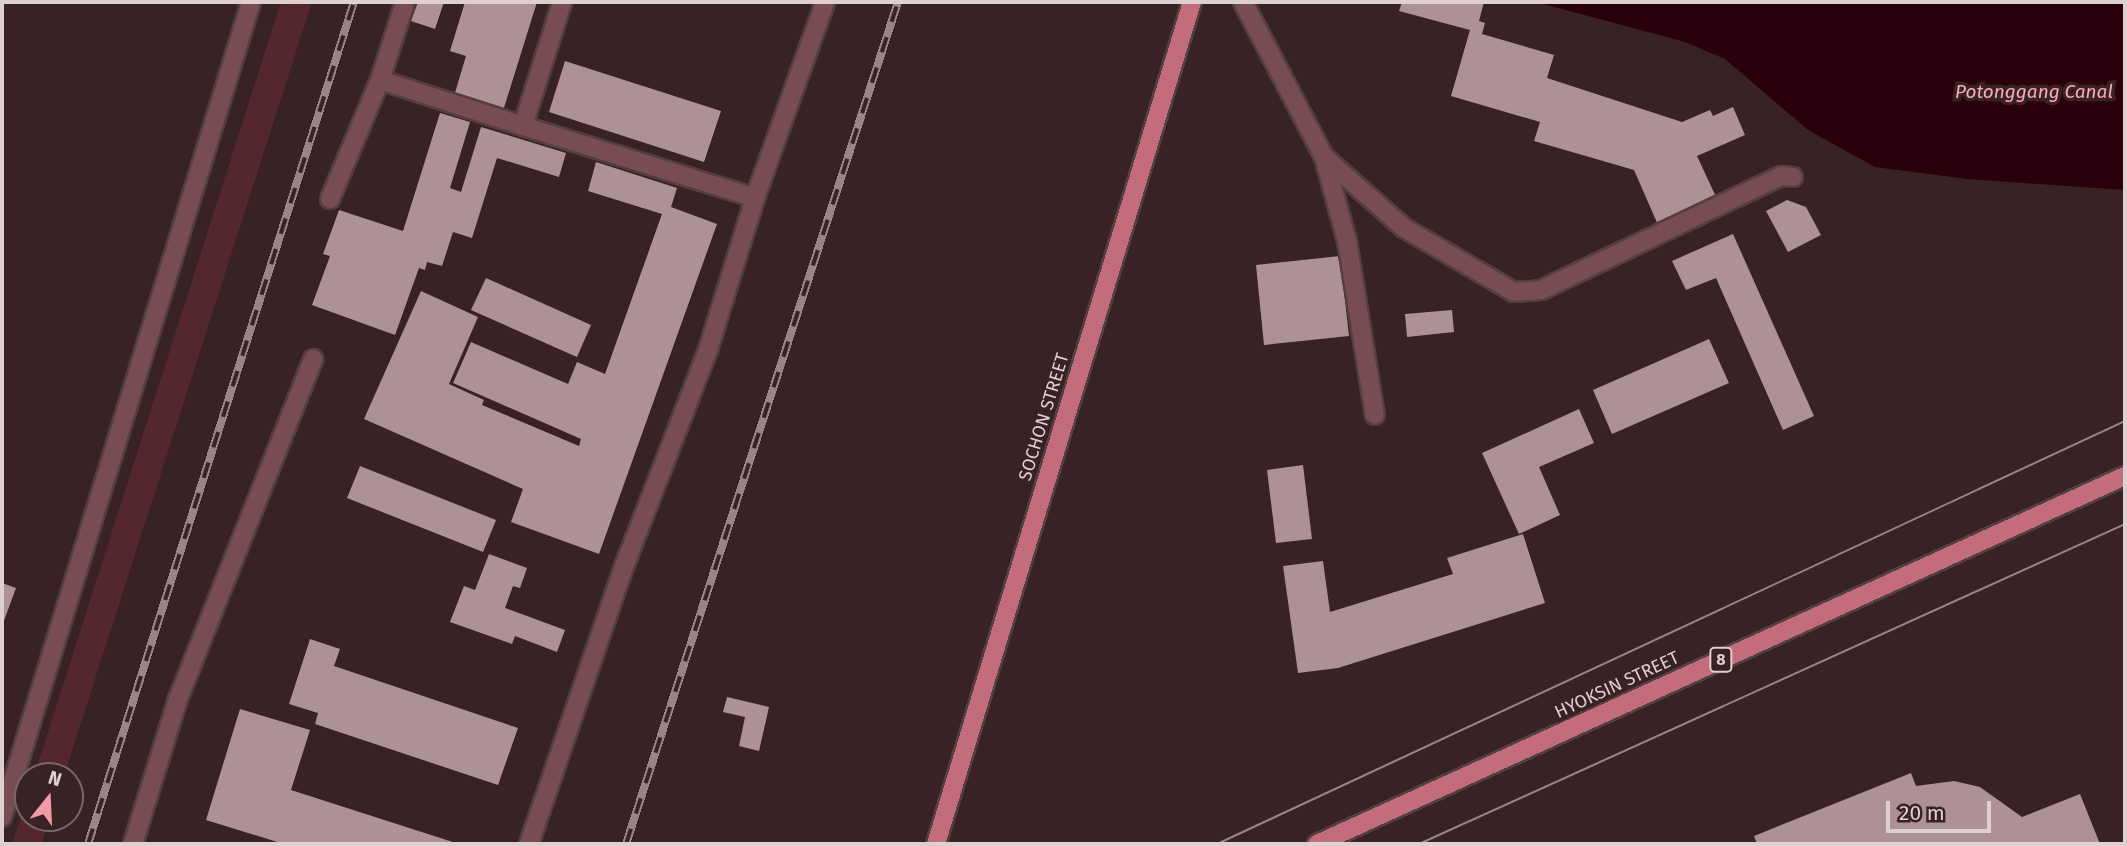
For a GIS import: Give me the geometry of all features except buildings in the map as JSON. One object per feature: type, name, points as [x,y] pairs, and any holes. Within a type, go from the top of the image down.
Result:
[{"type":"main road","name":"SOCHON STREET","points":[[936,844],[1192,2]]},
{"type":"main road","name":"HYOKSIN STREET","points":[[1317,844],[2125,476]]},
{"type":"lane","points":[[2,817],[251,2]]},
{"type":"lane","points":[[330,200],[380,80],[405,2]]},
{"type":"lane","points":[[523,126],[562,2]]},
{"type":"lane","points":[[529,844],[625,564],[708,350],[755,198],[825,2]]},
{"type":"lane","points":[[1243,2],[1324,157],[1347,241],[1375,415]]},
{"type":"lane","points":[[380,80],[755,198]]},
{"type":"lane","points":[[1324,157],[1404,228],[1514,292],[1541,290],[1781,176],[1793,177]]},
{"type":"lane","points":[[133,844],[178,699],[313,359]]},
{"type":"shaded area","points":[[281,2],[312,2],[68,762],[38,762]]},
{"type":"shaded area","points":[[16,832],[45,832],[41,844],[12,844]]},
{"type":"water","name":"Potonggang Canal","points":[[1536,2],[2125,2],[2125,190],[1967,179],[1875,167],[1808,130],[1725,59],[1685,42]]},
{"type":"tram line","points":[[1217,844],[2125,421]]},
{"type":"tram line","points":[[1419,844],[2125,524]]},
{"type":"railway","points":[[88,844],[354,2]]},
{"type":"railway","points":[[626,844],[898,2]]}]
